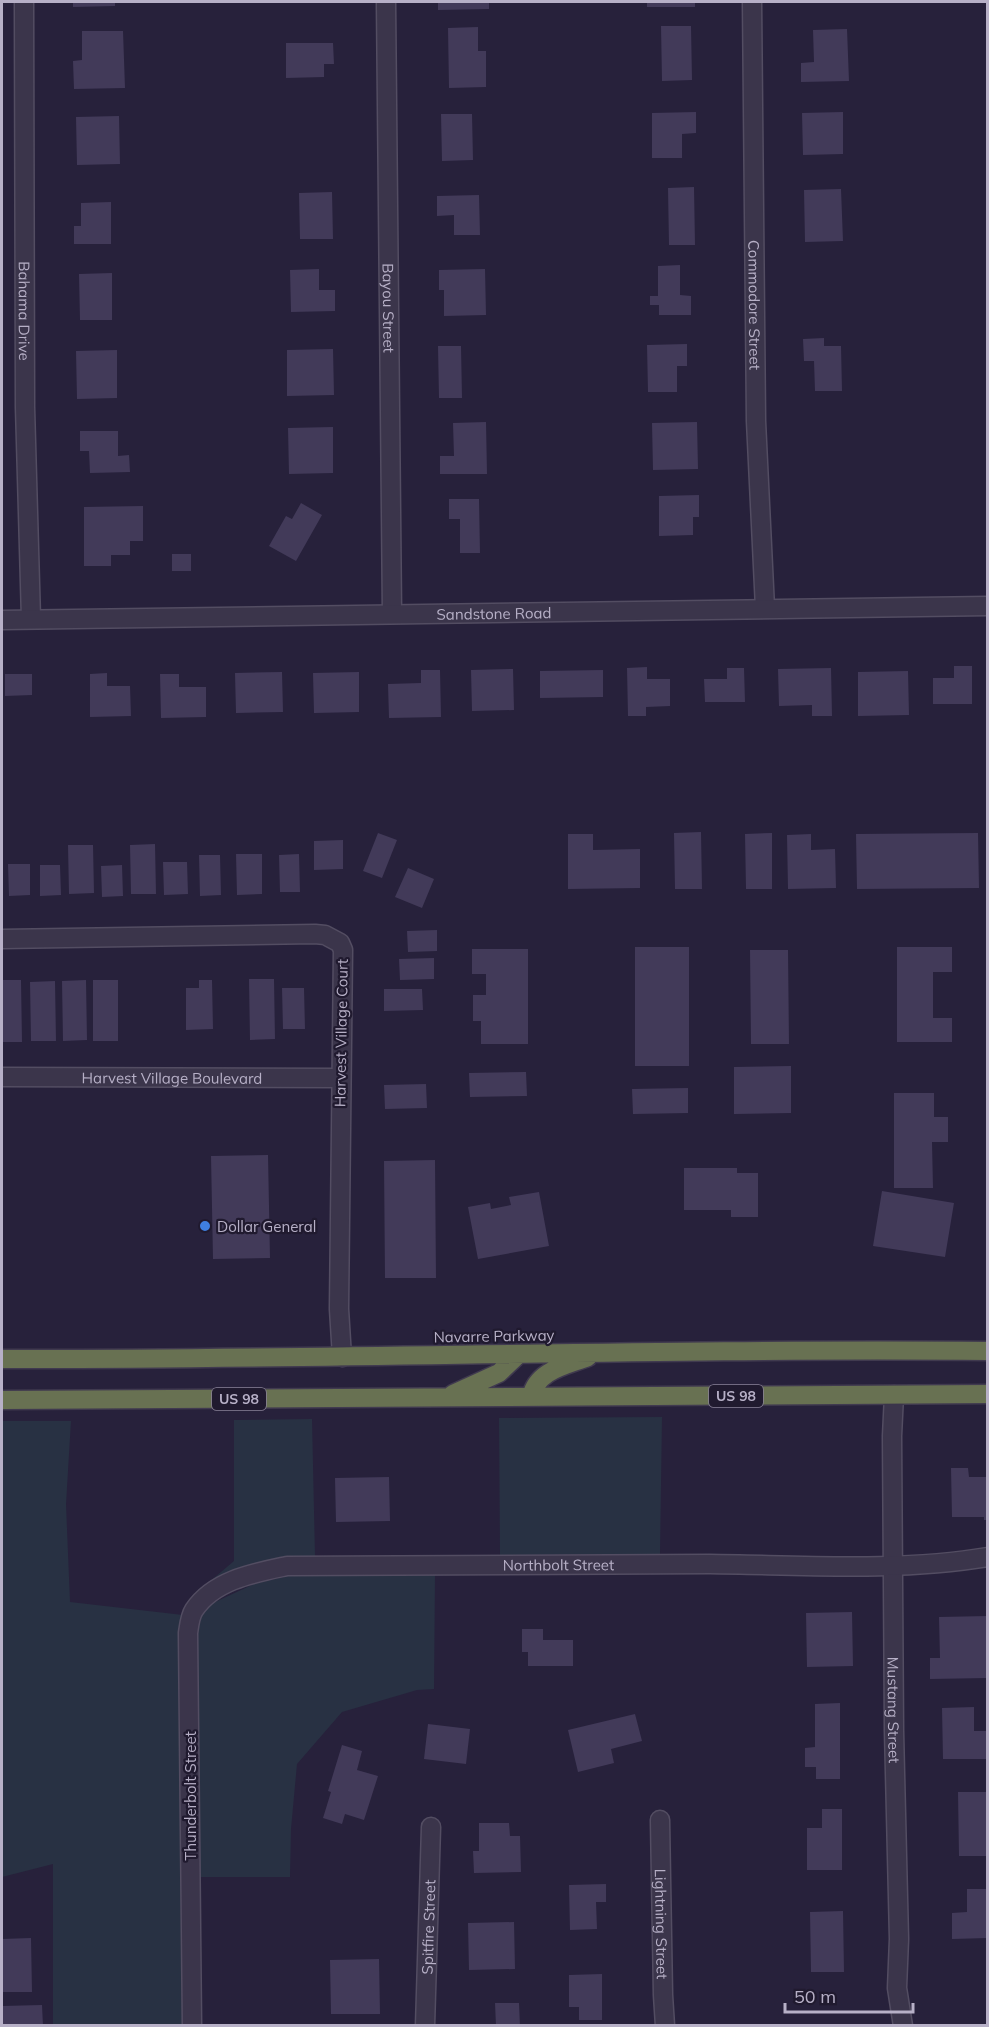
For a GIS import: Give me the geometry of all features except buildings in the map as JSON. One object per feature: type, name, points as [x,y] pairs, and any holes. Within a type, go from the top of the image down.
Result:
[{"type":"highway","name":"Navarre Parkway","points":[[2,1359],[342,1357],[808,1349],[987,1351]]},
{"type":"highway","points":[[531,1397],[534,1385],[543,1376],[598,1353]]},
{"type":"highway","points":[[445,1398],[499,1372],[519,1354]]},
{"type":"highway","name":"US 98","points":[[2,1400],[987,1394]]},
{"type":"street","name":"Bahama Drive","points":[[24,2],[25,407],[31,620]]},
{"type":"street","name":"Bayou Street","points":[[386,2],[392,614]]},
{"type":"street","name":"Commodore Street","points":[[752,2],[756,421],[765,608]]},
{"type":"street","name":"Sandstone Road","points":[[2,620],[987,606]]},
{"type":"street","name":"Harvest Village Court","points":[[2,939],[315,934],[325,935],[340,943],[343,950],[339,1309],[342,1357]]},
{"type":"street","name":"Harvest Village Boulevard","points":[[2,1077],[340,1078]]},
{"type":"street","name":"Mustang Street","points":[[894,1395],[892,1565],[899,1939],[897,1988],[903,2025]]},
{"type":"street","name":"Northbolt Street","points":[[227,1583],[251,1574],[287,1566],[892,1565],[963,1561],[987,1557]]},
{"type":"street","name":"Thunderbolt Street","points":[[192,2025],[188,1633],[192,1611],[208,1594],[227,1583]]},
{"type":"street","name":"Lightning Street","points":[[660,1820],[665,2025]]},
{"type":"street","name":"Spitfire Street","points":[[425,2025],[431,1827]]},
{"type":"shaded area","points":[[662,1417],[660,1554],[500,1555],[499,1418]]},
{"type":"shaded area","points":[[312,1419],[315,1556],[319,1556],[261,1562],[235,1570],[208,1583],[234,1561],[234,1420]]},
{"type":"shaded area","points":[[2,1421],[71,1421],[66,1504],[70,1602],[183,1615],[181,1877],[183,2025],[53,2025],[53,1864],[2,1877]]},
{"type":"shaded area","points":[[435,1575],[434,1689],[417,1690],[342,1712],[297,1764],[291,1829],[290,1877],[199,1877],[197,1634],[200,1616],[213,1603],[254,1584],[288,1576]]},
{"type":"place","name":"Dollar General","points":[[205,1226]]}]
